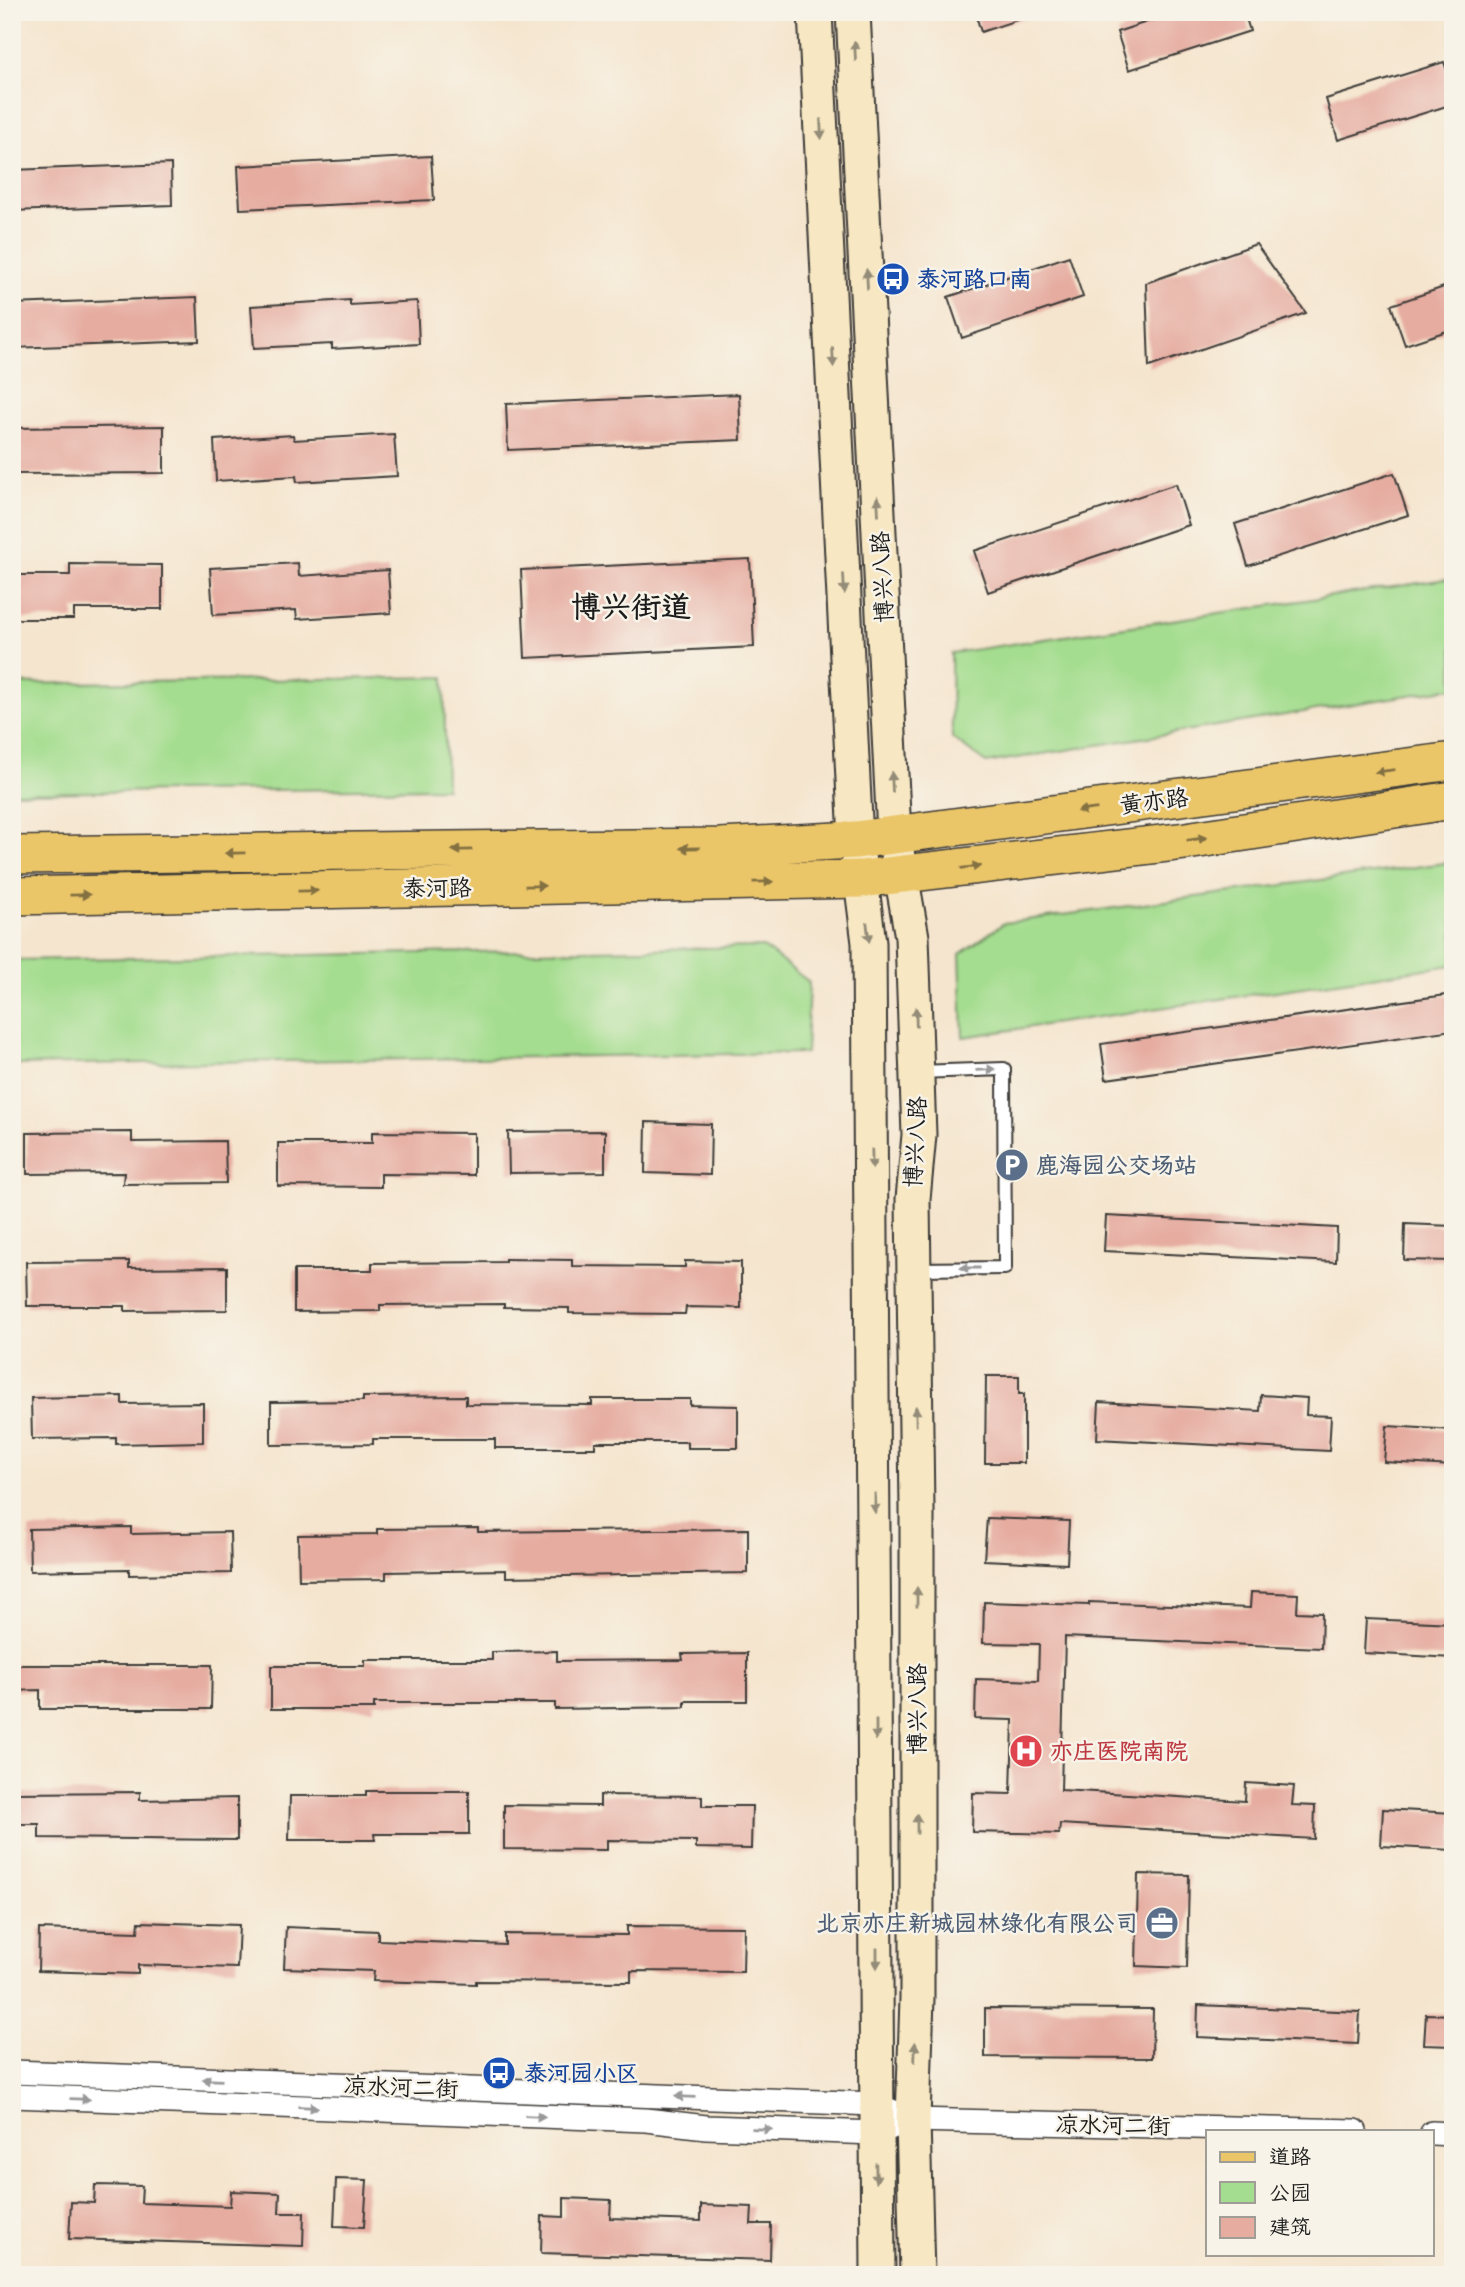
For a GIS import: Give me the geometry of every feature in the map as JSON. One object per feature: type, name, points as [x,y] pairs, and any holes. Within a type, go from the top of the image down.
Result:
[{"type":"main road","name":"黄亦路","points":[[856,840],[1453,761]]},
{"type":"main road","name":"黄亦路","points":[[861,879],[1186,841],[1453,800]]},
{"type":"main road","name":"泰河路","points":[[12,855],[719,847],[856,840]]},
{"type":"main road","name":"泰河路","points":[[12,896],[861,879]]},
{"type":"street","name":"博兴八路","points":[[815,12],[856,840],[869,943],[878,2275]]},
{"type":"street","name":"博兴八路","points":[[853,12],[894,834],[912,937],[918,1072],[914,1269],[917,1998],[913,2120],[917,2275]]},
{"type":"street","name":"凉水河二街","points":[[12,2072],[875,2119],[1314,2130]]},
{"type":"street","name":"凉水河二街","points":[[12,2096],[646,2120],[706,2127],[875,2119]]},
{"type":"street","points":[[1434,2133],[1453,2134]]},
{"type":"lane","points":[[914,1269],[1005,1268],[1004,1069],[918,1072]]},
{"type":"green space","points":[[1453,578],[1453,688],[986,763],[952,738],[951,653]]},
{"type":"green space","points":[[444,677],[446,788],[12,793],[12,684]]},
{"type":"green space","points":[[1453,862],[1453,965],[963,1037],[960,954],[1004,923]]},
{"type":"green space","points":[[763,947],[809,982],[806,1053],[12,1065],[12,960]]},
{"type":"building","points":[[975,12],[1031,12],[1032,15],[981,32]]},
{"type":"building","points":[[1177,12],[1244,12],[1250,31],[1129,70],[1117,32]]},
{"type":"building","points":[[1444,62],[1453,89],[1453,104],[1338,140],[1326,99]]},
{"type":"building","points":[[431,156],[434,200],[240,209],[238,166]]},
{"type":"building","points":[[171,164],[172,205],[12,211],[12,170]]},
{"type":"building","points":[[1256,244],[1306,313],[1149,367],[1146,283]]},
{"type":"building","points":[[1069,256],[1083,297],[962,338],[948,297]]},
{"type":"building","points":[[1453,284],[1453,329],[1405,345],[1391,305]]},
{"type":"building","points":[[197,297],[199,341],[12,348],[12,304]]},
{"type":"building","points":[[350,300],[350,305],[417,301],[419,344],[332,349],[332,344],[254,348],[251,306]]},
{"type":"building","points":[[739,394],[741,440],[508,450],[506,404]]},
{"type":"building","points":[[164,426],[164,473],[12,474],[12,428]]},
{"type":"building","points":[[394,434],[397,476],[297,482],[296,476],[216,481],[214,440],[293,435],[294,440]]},
{"type":"building","points":[[1394,473],[1408,515],[1248,566],[1235,524]]},
{"type":"building","points":[[1176,484],[1189,525],[988,592],[974,551]]},
{"type":"building","points":[[750,559],[754,647],[525,658],[521,570]]},
{"type":"building","points":[[298,563],[299,576],[388,570],[391,613],[297,619],[296,610],[213,615],[210,568]]},
{"type":"building","points":[[70,564],[162,565],[162,609],[74,609],[74,619],[12,619],[12,575],[70,575]]},
{"type":"building","points":[[1453,994],[1453,1030],[1106,1079],[1101,1044]]},
{"type":"building","points":[[646,1122],[711,1124],[710,1175],[645,1173]]},
{"type":"building","points":[[605,1131],[605,1172],[509,1173],[508,1132]]},
{"type":"building","points":[[132,1132],[132,1142],[225,1141],[226,1183],[123,1184],[124,1173],[27,1174],[27,1133]]},
{"type":"building","points":[[372,1132],[474,1133],[474,1175],[381,1174],[381,1187],[278,1186],[278,1143],[372,1143]]},
{"type":"building","points":[[1106,1216],[1337,1228],[1336,1262],[1104,1251]]},
{"type":"building","points":[[1405,1224],[1453,1226],[1453,1261],[1404,1260]]},
{"type":"building","points":[[505,1259],[572,1260],[572,1266],[685,1267],[685,1261],[741,1262],[741,1308],[686,1307],[685,1314],[569,1313],[569,1308],[504,1307],[504,1304],[380,1305],[380,1311],[294,1312],[294,1270],[372,1270],[372,1263],[505,1262]]},
{"type":"building","points":[[129,1261],[129,1268],[227,1267],[227,1310],[125,1311],[125,1306],[27,1306],[26,1262]]},
{"type":"building","points":[[986,1376],[1019,1376],[1019,1394],[1024,1394],[1024,1463],[985,1463]]},
{"type":"building","points":[[1261,1395],[1307,1398],[1306,1415],[1331,1416],[1329,1451],[1097,1439],[1099,1402],[1260,1411]]},
{"type":"building","points":[[122,1396],[122,1404],[203,1403],[203,1442],[116,1444],[116,1438],[32,1439],[31,1398]]},
{"type":"building","points":[[466,1396],[466,1404],[592,1405],[592,1399],[690,1399],[690,1405],[738,1406],[738,1448],[687,1448],[687,1442],[595,1442],[595,1448],[495,1448],[495,1439],[373,1439],[373,1444],[271,1445],[271,1402],[363,1401],[363,1397]]},
{"type":"building","points":[[1387,1426],[1453,1430],[1453,1466],[1384,1462]]},
{"type":"building","points":[[987,1518],[1069,1521],[1067,1564],[984,1560]]},
{"type":"building","points":[[131,1527],[131,1534],[230,1532],[231,1573],[129,1575],[129,1569],[30,1571],[29,1529]]},
{"type":"building","points":[[478,1528],[478,1532],[748,1529],[748,1573],[506,1577],[506,1570],[386,1572],[386,1579],[299,1580],[298,1535],[377,1534],[377,1529]]},
{"type":"building","points":[[1251,1592],[1298,1594],[1297,1612],[1322,1613],[1321,1648],[1065,1637],[1061,1790],[1245,1801],[1246,1783],[1294,1786],[1292,1805],[1315,1806],[1314,1839],[1060,1824],[1059,1834],[972,1832],[973,1793],[1011,1794],[1013,1720],[975,1719],[976,1679],[1038,1681],[1039,1644],[983,1643],[984,1602],[1089,1605],[1089,1602],[1250,1608]]},
{"type":"building","points":[[1366,1619],[1453,1623],[1453,1658],[1364,1653]]},
{"type":"building","points":[[557,1651],[557,1661],[683,1660],[682,1654],[747,1653],[747,1701],[685,1701],[685,1707],[555,1709],[555,1703],[374,1703],[374,1709],[271,1709],[271,1666],[365,1666],[365,1660],[492,1660],[492,1652]]},
{"type":"building","points":[[12,1665],[212,1665],[211,1709],[40,1709],[40,1690],[12,1691]]},
{"type":"building","points":[[366,1791],[469,1791],[469,1834],[374,1834],[375,1840],[289,1840],[290,1796],[366,1796]]},
{"type":"building","points":[[140,1792],[140,1800],[237,1798],[237,1840],[39,1838],[39,1824],[12,1824],[12,1793]]},
{"type":"building","points":[[600,1795],[702,1796],[702,1806],[752,1806],[751,1849],[696,1848],[696,1841],[607,1840],[607,1850],[504,1849],[504,1805],[600,1806]]},
{"type":"building","points":[[1383,1809],[1453,1813],[1453,1850],[1381,1846]]},
{"type":"building","points":[[1138,1874],[1189,1875],[1187,1968],[1136,1966]]},
{"type":"building","points":[[139,1922],[239,1925],[237,1968],[138,1965],[138,1974],[38,1971],[39,1929],[138,1932]]},
{"type":"building","points":[[627,1926],[744,1927],[743,1972],[631,1971],[631,1982],[476,1981],[476,1984],[373,1981],[374,1971],[284,1968],[286,1927],[378,1931],[378,1940],[505,1945],[505,1934],[627,1935]]},
{"type":"building","points":[[1198,2005],[1360,2012],[1358,2044],[1197,2037]]},
{"type":"building","points":[[985,2008],[1153,2009],[1152,2058],[985,2057]]},
{"type":"building","points":[[1426,2014],[1453,2015],[1453,2046],[1424,2045]]},
{"type":"building","points":[[336,2179],[367,2180],[364,2227],[334,2226]]},
{"type":"building","points":[[95,2185],[142,2186],[141,2203],[230,2206],[231,2191],[280,2193],[279,2213],[304,2213],[303,2246],[69,2239],[71,2202],[94,2203]]},
{"type":"building","points":[[564,2198],[611,2200],[610,2218],[701,2221],[701,2205],[752,2207],[751,2224],[771,2224],[770,2260],[541,2253],[542,2216],[564,2217]]},
{"type":"place","name":"泰河路口南","points":[[893,279]]},
{"type":"place","name":"鹿海园公交场站","points":[[1012,1165]]},
{"type":"place","name":"亦庄医院南院","points":[[1026,1751]]},
{"type":"place","name":"北京亦庄新城园林绿化有限公司","points":[[1162,1923]]},
{"type":"place","name":"泰河园小区","points":[[499,2073]]},
{"type":"district","name":"博兴街道","points":[[631,607]]}]
